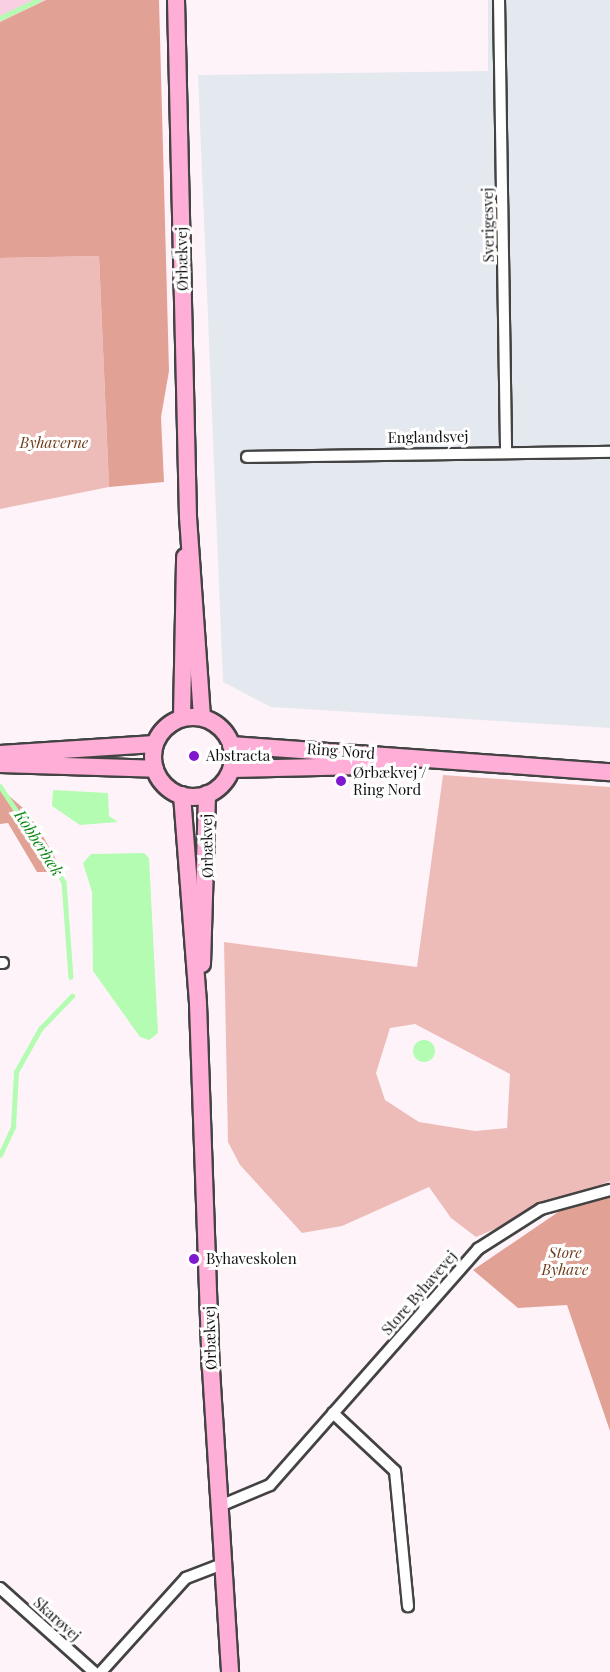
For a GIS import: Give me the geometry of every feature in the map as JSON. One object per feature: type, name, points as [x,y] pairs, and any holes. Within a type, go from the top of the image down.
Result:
[{"type":"street","name":"Ørbækvej","points":[[176,0],[188,518],[202,718]]},
{"type":"street","name":"Sverigesvej","points":[[499,0],[506,450]]},
{"type":"street","name":"Englandsvej","points":[[247,456],[506,450],[610,452]]},
{"type":"street","name":"Ørbækvej","points":[[182,718],[180,621],[188,518]]},
{"type":"street","points":[[0,754],[155,744],[182,718],[202,718],[220,728],[231,745],[232,769],[207,794],[182,795],[170,790],[155,769],[155,744]]},
{"type":"street","name":"Ring Nord","points":[[231,745],[350,749],[451,762],[610,772]]},
{"type":"street","name":"Ring Nord","points":[[232,769],[451,762]]},
{"type":"street","points":[[0,764],[155,769]]},
{"type":"street","name":"Ørbækvej","points":[[198,1004],[208,894],[207,794]]},
{"type":"street","name":"Ørbækvej","points":[[182,795],[198,1004],[222,1564],[230,1672]]},
{"type":"street","name":"Store Byhavevej","points":[[220,1506],[270,1485],[478,1249],[541,1209],[610,1190]]},
{"type":"street","points":[[333,1413],[395,1471],[408,1606]]},
{"type":"street","points":[[101,1672],[186,1578],[222,1564]]},
{"type":"street","name":"Skarøvej","points":[[0,1588],[94,1672]]},
{"type":"shaded area","points":[[0,0],[46,0],[0,22]]},
{"type":"shaded area","points":[[488,0],[610,0],[610,728],[271,707],[223,682],[198,75],[488,71]]},
{"type":"shaded area","points":[[53,790],[108,793],[109,816],[118,822],[80,825],[52,806]]},
{"type":"shaded area","points":[[144,853],[149,858],[158,1033],[149,1040],[140,1037],[93,971],[92,892],[83,863],[91,854]]},
{"type":"shaded area","points":[[424,1040],[432,1043],[435,1051],[432,1059],[424,1062],[416,1059],[413,1051],[416,1043]]},
{"type":"green space","points":[[46,0],[159,0],[169,371],[161,417],[164,482],[109,487],[99,256],[0,258],[0,22]]},
{"type":"green space","name":"Byhaverne","points":[[99,256],[109,487],[0,509],[0,258]]},
{"type":"green space","points":[[443,775],[610,787],[610,1181],[476,1237],[451,1218],[429,1187],[342,1226],[302,1233],[240,1165],[228,1142],[224,942],[417,967]],"holes":[[[415,1024],[510,1074],[507,1128],[475,1131],[419,1122],[385,1100],[376,1073],[390,1028]]]},
{"type":"green space","points":[[0,788],[31,815],[63,872],[37,872],[8,823],[0,824]]},
{"type":"green space","name":"Store Byhave","points":[[610,1197],[610,1431],[567,1305],[518,1308],[473,1270],[567,1206]]},
{"type":"waterway","name":"Kobberbæk","points":[[0,18],[38,0]]},
{"type":"waterway","name":"Kobberbæk","points":[[0,786],[64,882],[71,977]]},
{"type":"waterway","name":"Kobberbæk","points":[[0,1155],[13,1127],[16,1072],[40,1029],[72,996]]},
{"type":"place","name":"Abstracta","points":[[194,756]]},
{"type":"place","name":"Ørbækvej / Ring Nord","points":[[341,781]]},
{"type":"place","name":"Byhaveskolen","points":[[194,1259]]}]
